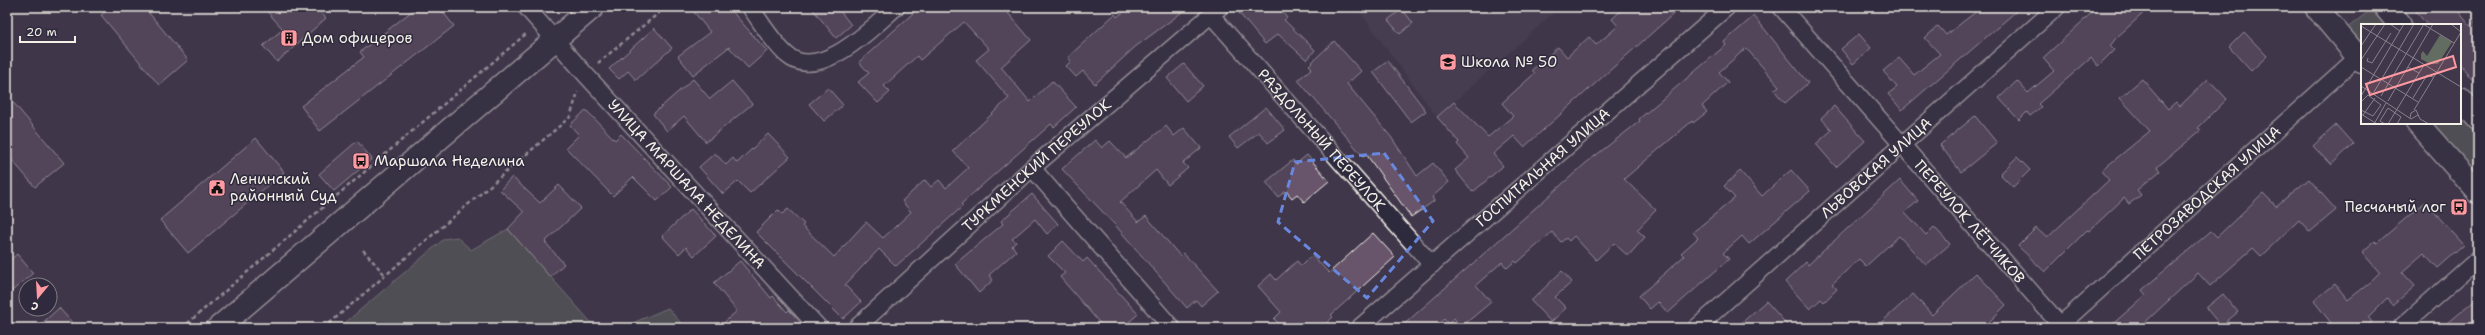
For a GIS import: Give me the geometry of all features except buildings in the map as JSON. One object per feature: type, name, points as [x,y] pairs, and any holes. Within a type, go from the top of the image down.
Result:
[{"type":"main road","points":[[218,328],[592,7]]},
{"type":"main road","points":[[2385,7],[2399,24]]},
{"type":"main road","points":[[2321,9],[2360,59]]},
{"type":"main road","points":[[2461,99],[2478,119]]},
{"type":"main road","points":[[2418,124],[2478,192]]},
{"type":"street","name":"УЛИЦА МАРШАЛА НЕДЕЛИНА","points":[[526,7],[585,74],[819,328]]},
{"type":"street","points":[[750,7],[788,56],[802,62],[817,62],[837,56],[896,7]]},
{"type":"street","name":"ГОСПИТАЛЬНАЯ УЛИЦА","points":[[1359,328],[1727,7]]},
{"type":"street","name":"ПЕРЕУЛОК ЛЁТЧИКОВ","points":[[1781,7],[1903,145],[2060,327]]},
{"type":"street","name":"ЛЬВОВСКАЯ УЛИЦА","points":[[1696,328],[2057,7]]},
{"type":"street","name":"РАЗДОЛЬНЫЙ ПЕРЕУЛОК","points":[[1216,11],[1432,265]]},
{"type":"street","name":"ТУРКМЕНСКИЙ ПЕРЕУЛОК","points":[[856,328],[1032,168],[1216,11]]},
{"type":"street","name":"ПЕТРОЗАВОДСКАЯ УЛИЦА","points":[[2060,327],[2360,59]]},
{"type":"street","points":[[1032,168],[1172,328]]},
{"type":"street","points":[[2400,328],[2478,259]]},
{"type":"path","points":[[182,328],[558,7]]},
{"type":"path","points":[[324,328],[570,117],[585,74],[666,7]]},
{"type":"path","points":[[363,250],[386,275]]},
{"type":"highlighted area","points":[[1384,153],[1433,221],[1367,298],[1278,222],[1295,162]]},
{"type":"shaded area","name":"Школа № 50","points":[[1356,7],[1560,7],[1437,117]]},
{"type":"green space","points":[[2373,8],[2386,24],[2361,24],[2361,46],[2346,29]]},
{"type":"green space","points":[[2461,114],[2478,135],[2478,178],[2430,124],[2461,124]]},
{"type":"green space","points":[[508,229],[596,328],[339,328],[444,239],[457,237],[471,250]]},
{"type":"green space","points":[[668,308],[685,328],[621,328]]},
{"type":"place","name":"Дом офицеров","points":[[289,38]]},
{"type":"place","name":"Школа № 50","points":[[1448,62]]},
{"type":"place","name":"Маршала Неделина","points":[[361,161]]},
{"type":"place","name":"Ленинский районный Суд","points":[[217,188]]},
{"type":"place","name":"Песчаный лог","points":[[2459,207]]}]
